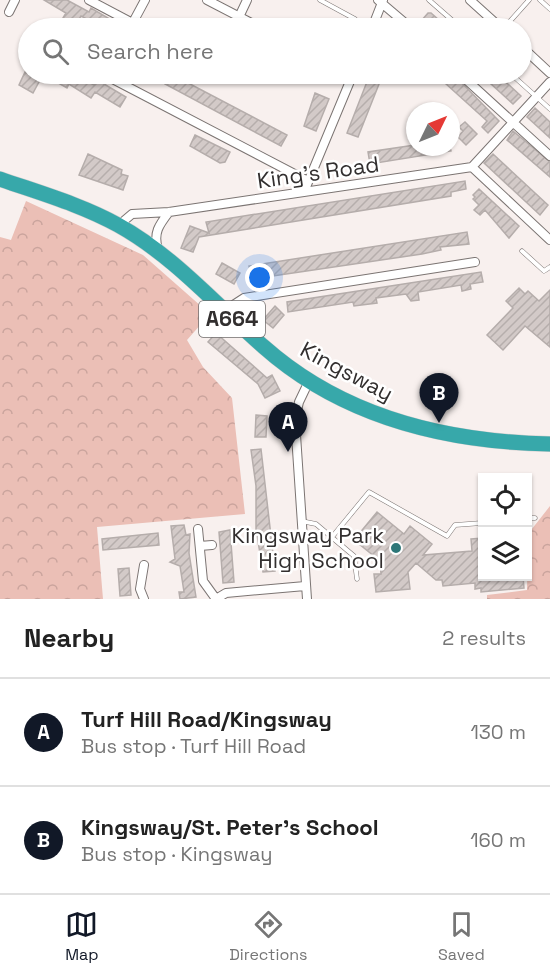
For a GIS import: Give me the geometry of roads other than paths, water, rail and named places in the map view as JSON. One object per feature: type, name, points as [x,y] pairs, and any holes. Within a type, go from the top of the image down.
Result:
[{"type":"highway","name":"Kingsway","points":[[0,179],[81,208],[119,225],[183,271],[266,349],[309,381],[389,420],[471,440],[550,444]]},
{"type":"street","points":[[9,12],[15,0]]},
{"type":"street","points":[[89,0],[118,18]]},
{"type":"street","points":[[135,18],[145,0]]},
{"type":"street","points":[[207,0],[239,17],[247,0]]},
{"type":"street","points":[[375,18],[381,1],[400,18]]},
{"type":"street","points":[[472,1],[490,18]]},
{"type":"street","points":[[532,56],[550,73]]},
{"type":"street","points":[[550,82],[472,167],[550,240]]},
{"type":"street","points":[[124,84],[308,182]]},
{"type":"street","points":[[303,193],[349,84]]},
{"type":"street","points":[[471,84],[550,156]]},
{"type":"street","name":"King's Road","points":[[119,225],[132,214],[169,212],[472,167]]},
{"type":"street","points":[[159,253],[155,240],[158,226],[169,212]]},
{"type":"street","points":[[224,311],[244,298],[475,262]]},
{"type":"street","points":[[307,599],[295,420],[299,402],[309,381]]},
{"type":"street","points":[[198,529],[203,581],[216,599],[226,593],[306,586]]},
{"type":"street","points":[[200,546],[212,545]]},
{"type":"street","points":[[144,565],[140,589],[144,599]]},
{"type":"lane","points":[[320,0],[353,18]]},
{"type":"lane","points":[[429,0],[450,18]]},
{"type":"lane","points":[[512,18],[529,0]]},
{"type":"lane","points":[[540,0],[550,9]]},
{"type":"lane","points":[[523,84],[550,109]]},
{"type":"lane","points":[[522,251],[544,271],[550,267]]},
{"type":"lane","points":[[332,537],[369,492],[447,536],[455,525],[478,523]]},
{"type":"lane","points":[[301,521],[316,524],[354,556],[357,579]]},
{"type":"place","name":"Kingsway/St. Peter's School","points":[[439,423]]},
{"type":"place","name":"Turf Hill Road/Kingsway","points":[[288,452]]},
{"type":"place","name":"Kingsway Park High School","points":[[396,548]]}]
